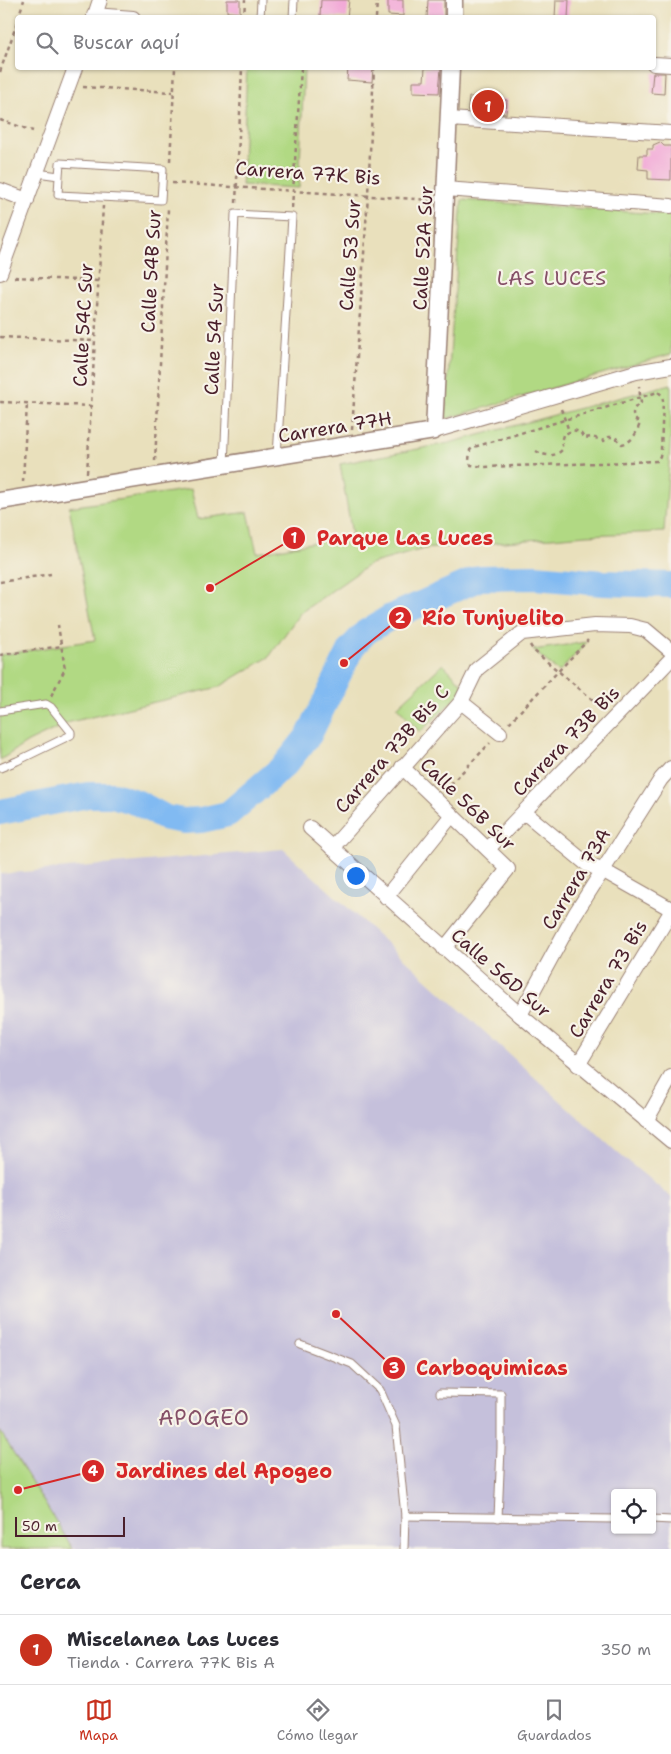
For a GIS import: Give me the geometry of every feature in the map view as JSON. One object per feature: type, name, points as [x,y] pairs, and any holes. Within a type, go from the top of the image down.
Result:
[{"type":"street","points":[[94,15],[100,0]]},
{"type":"street","points":[[454,0],[454,15]]},
{"type":"street","points":[[656,64],[671,65]]},
{"type":"street","points":[[5,275],[27,200],[74,70]]},
{"type":"street","name":"Calle 52A Sur","points":[[434,432],[451,70]]},
{"type":"street","points":[[449,118],[671,133]]},
{"type":"street","points":[[0,190],[27,200]]},
{"type":"street","points":[[445,195],[671,206]]},
{"type":"street","name":"Carrera 77H","points":[[0,501],[434,432],[636,372],[671,366]]},
{"type":"street","points":[[522,634],[595,625],[630,626],[646,630],[671,651]]},
{"type":"street","name":"Carrera 73B Bis C","points":[[332,848],[402,767],[462,702],[476,669],[522,634]]},
{"type":"street","name":"Carrera 73B Bis","points":[[488,849],[671,659]]},
{"type":"street","points":[[462,702],[500,733]]},
{"type":"street","name":"Calle 56B Sur","points":[[402,767],[508,869],[444,949]]},
{"type":"street","name":"Carrera 73A","points":[[520,1015],[575,914],[602,870],[666,781],[671,768]]},
{"type":"street","points":[[524,812],[588,865],[602,870],[671,911]]},
{"type":"street","points":[[386,897],[452,815]]},
{"type":"street","name":"Calle 56D Sur","points":[[310,828],[520,1015],[671,1141]]},
{"type":"street","name":"Carrera 73 Bis","points":[[578,1065],[671,911]]},
{"type":"street","points":[[646,1121],[671,1076]]},
{"type":"lane","points":[[260,15],[261,0]]},
{"type":"lane","points":[[293,15],[294,0]]},
{"type":"lane","points":[[60,163],[163,169],[166,183],[161,200],[58,195],[60,163]]},
{"type":"lane","points":[[37,174],[59,176]]},
{"type":"lane","points":[[235,214],[292,217],[277,457]]},
{"type":"lane","name":"Calle 54 Sur","points":[[224,465],[235,214]]},
{"type":"lane","points":[[0,711],[46,704],[51,707],[71,732],[71,735],[0,768]]},
{"type":"lane","points":[[300,1344],[352,1364],[380,1390],[396,1426],[405,1516],[404,1549]]},
{"type":"lane","points":[[440,1393],[501,1394],[498,1518]]},
{"type":"lane","points":[[405,1516],[611,1519]]},
{"type":"lane","points":[[656,1519],[671,1520]]},
{"type":"path","points":[[19,15],[24,0]]},
{"type":"path","points":[[244,15],[245,0]]},
{"type":"path","points":[[376,15],[377,0]]},
{"type":"path","points":[[0,72],[15,28]]},
{"type":"path","points":[[170,165],[175,70]]},
{"type":"path","points":[[235,214],[242,70]]},
{"type":"path","points":[[292,217],[301,70]]},
{"type":"path","name":"Calle 53 Sur","points":[[351,445],[368,195],[374,70]]},
{"type":"path","points":[[68,86],[173,92]]},
{"type":"path","points":[[0,120],[34,132]]},
{"type":"path","name":"Carrera 77K Bis","points":[[166,183],[368,195],[445,195]]},
{"type":"path","name":"Calle 54C Sur","points":[[86,487],[103,198]]},
{"type":"path","name":"Calle 54B Sur","points":[[154,476],[168,202]]},
{"type":"path","points":[[5,275],[99,281]]},
{"type":"path","points":[[0,337],[96,341]]},
{"type":"path","points":[[536,450],[547,456],[560,453],[563,449],[562,438],[569,431],[576,431],[584,438],[592,437],[604,441],[609,437],[615,437],[622,444],[631,440],[638,431],[640,423],[635,419],[633,413],[635,407],[641,403],[636,372]]},
{"type":"path","points":[[658,392],[663,398],[660,456],[657,461],[484,467],[471,465],[469,461],[470,450],[474,447],[566,419],[658,392]]},
{"type":"path","points":[[556,396],[569,431]]},
{"type":"path","points":[[0,402],[92,406]]},
{"type":"path","points":[[22,497],[27,404]]},
{"type":"path","points":[[0,582],[50,574]]},
{"type":"path","points":[[46,704],[65,669],[58,625]]},
{"type":"path","points":[[436,800],[587,642],[595,625]]},
{"type":"path","points":[[522,634],[533,650],[614,718]]},
{"type":"path","points":[[0,655],[62,646]]},
{"type":"shaded area","points":[[283,849],[619,1154],[671,1197],[671,1549],[73,1549],[0,1431],[0,874]]},
{"type":"green space","points":[[247,70],[304,70],[299,188],[242,185]]},
{"type":"green space","points":[[462,200],[671,215],[671,354],[445,419]]},
{"type":"green space","points":[[671,384],[671,434],[664,532],[586,535],[424,549],[370,564],[300,613],[269,657],[219,687],[70,722],[28,742],[0,760],[0,655],[95,640],[69,507],[191,489],[198,519],[248,512],[257,553],[352,535],[340,464],[449,443]]},
{"type":"green space","points":[[587,642],[559,672],[533,650]]},
{"type":"green space","points":[[443,664],[466,688],[420,732],[397,707]]},
{"type":"green space","points":[[0,1431],[73,1549],[0,1549]]},
{"type":"building","points":[[227,0],[240,0],[240,13],[227,12]]},
{"type":"building","points":[[321,0],[349,0],[347,15],[320,15]]},
{"type":"building","points":[[388,0],[403,0],[403,15],[388,15]]},
{"type":"building","points":[[428,0],[444,0],[444,15],[427,15]]},
{"type":"building","points":[[556,0],[569,0],[568,15],[555,15]]},
{"type":"building","points":[[348,70],[373,70],[372,82],[347,80]]},
{"type":"building","points":[[425,70],[441,70],[439,93],[413,92],[413,81],[424,81]]},
{"type":"building","points":[[653,73],[665,73],[664,94],[651,93]]},
{"type":"building","points":[[469,97],[507,100],[506,114],[468,111]]},
{"type":"building","points":[[660,142],[664,146],[671,146],[671,180],[648,179],[648,170],[638,169],[639,155],[647,155],[647,149],[653,149],[653,145]]},
{"type":"waterway","points":[[0,812],[88,795],[113,795],[138,803],[166,818],[184,821],[201,820],[228,814],[285,765],[309,735],[352,647],[366,632],[389,618],[480,578],[535,577],[603,583],[671,585]]},
{"type":"place","name":"Miscelanea Las Luces","points":[[488,106]]},
{"type":"place","name":"Parque Las Luces","points":[[210,588]]},
{"type":"place","name":"Río Tunjuelito","points":[[344,663]]},
{"type":"place","name":"Carboquimicas","points":[[336,1314]]},
{"type":"place","name":"Jardines del Apogeo","points":[[18,1490]]},
{"type":"district","name":"LAS LUCES","points":[[552,278]]},
{"type":"district","name":"APOGEO","points":[[204,1418]]}]
